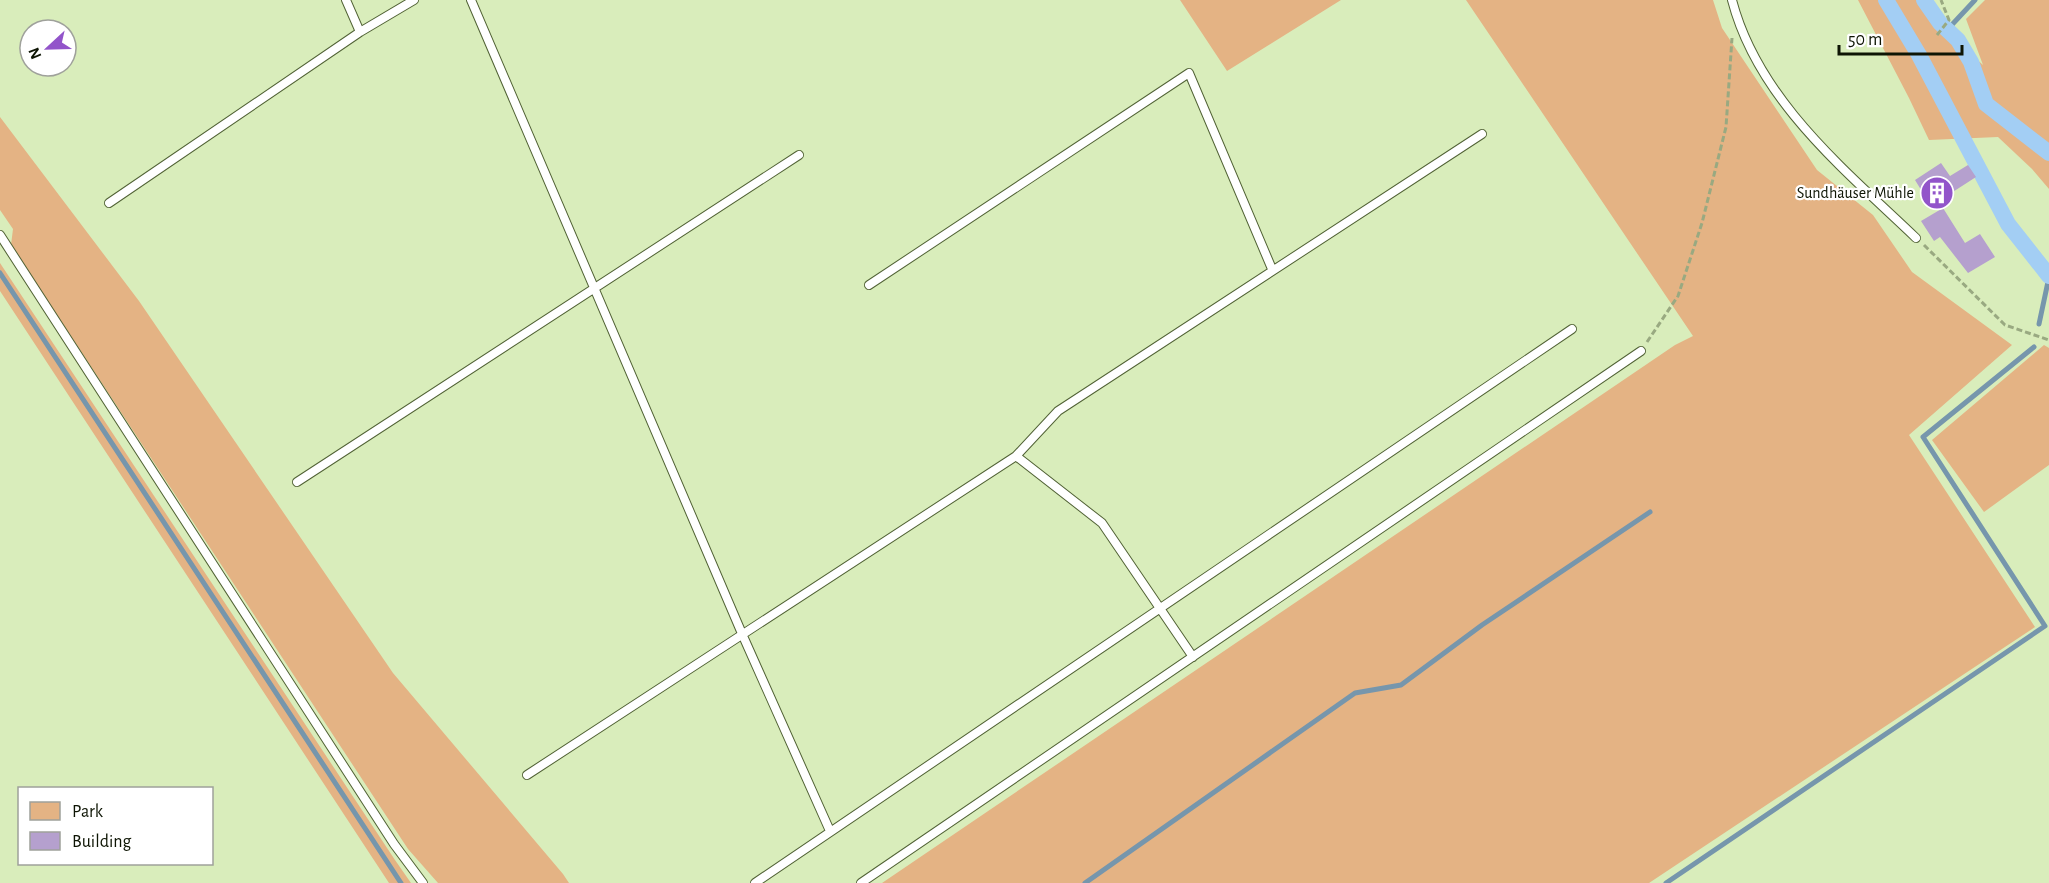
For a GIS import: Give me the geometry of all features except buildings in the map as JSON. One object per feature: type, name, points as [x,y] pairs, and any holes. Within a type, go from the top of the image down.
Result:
[{"type":"lane","points":[[346,0],[360,32]]},
{"type":"lane","points":[[109,203],[360,32],[414,0]]},
{"type":"lane","points":[[471,0],[743,636],[830,831]]},
{"type":"lane","points":[[1732,0],[1757,62],[1792,113],[1833,159],[1916,238]]},
{"type":"lane","points":[[869,285],[1189,73],[1272,269]]},
{"type":"lane","points":[[527,775],[1017,456],[1058,411],[1272,269],[1482,134]]},
{"type":"lane","points":[[297,482],[799,155]]},
{"type":"lane","points":[[0,235],[388,834],[423,883]]},
{"type":"lane","points":[[755,883],[1572,329]]},
{"type":"lane","points":[[861,883],[1641,351]]},
{"type":"lane","points":[[1017,456],[1102,523],[1192,657]]},
{"type":"path","points":[[1937,35],[1948,20],[1941,0]]},
{"type":"path","points":[[1641,351],[1677,296],[1702,223],[1726,127],[1735,12]]},
{"type":"path","points":[[1916,238],[2005,325],[2049,340]]},
{"type":"green space","points":[[1180,0],[1341,0],[1227,71]]},
{"type":"green space","points":[[1466,0],[1713,0],[1722,28],[1817,170],[1873,215],[1912,272],[2012,345],[1909,435],[2035,627],[1649,883],[882,883],[1675,345],[1693,336]]},
{"type":"green space","points":[[1858,0],[1919,0],[1929,16],[1983,65],[1966,19],[1985,0],[2049,0],[2049,189],[2032,169],[1998,137],[1929,140]]},
{"type":"green space","points":[[0,117],[139,301],[393,673],[569,883],[438,883],[408,849],[11,245],[13,229],[0,210]]},
{"type":"green space","points":[[0,263],[411,883],[389,883],[0,291]]},
{"type":"green space","points":[[2044,345],[2049,348],[2049,465],[1984,512],[1932,440]]},
{"type":"waterway","points":[[1886,0],[1919,55],[2008,224],[2049,276]]},
{"type":"waterway","points":[[1924,0],[1940,23],[1958,40],[1971,62],[1986,104],[2049,153]]},
{"type":"waterway","points":[[1947,30],[1975,0]]},
{"type":"waterway","points":[[0,273],[401,883]]},
{"type":"waterway","points":[[2039,324],[2049,277]]},
{"type":"waterway","points":[[1666,883],[2045,626],[1923,437],[2034,347]]},
{"type":"waterway","points":[[1085,883],[1355,693],[1401,685],[1482,625],[1650,512]]},
{"type":"place","name":"Sundhäuser Mühle","points":[[1937,193]]}]
